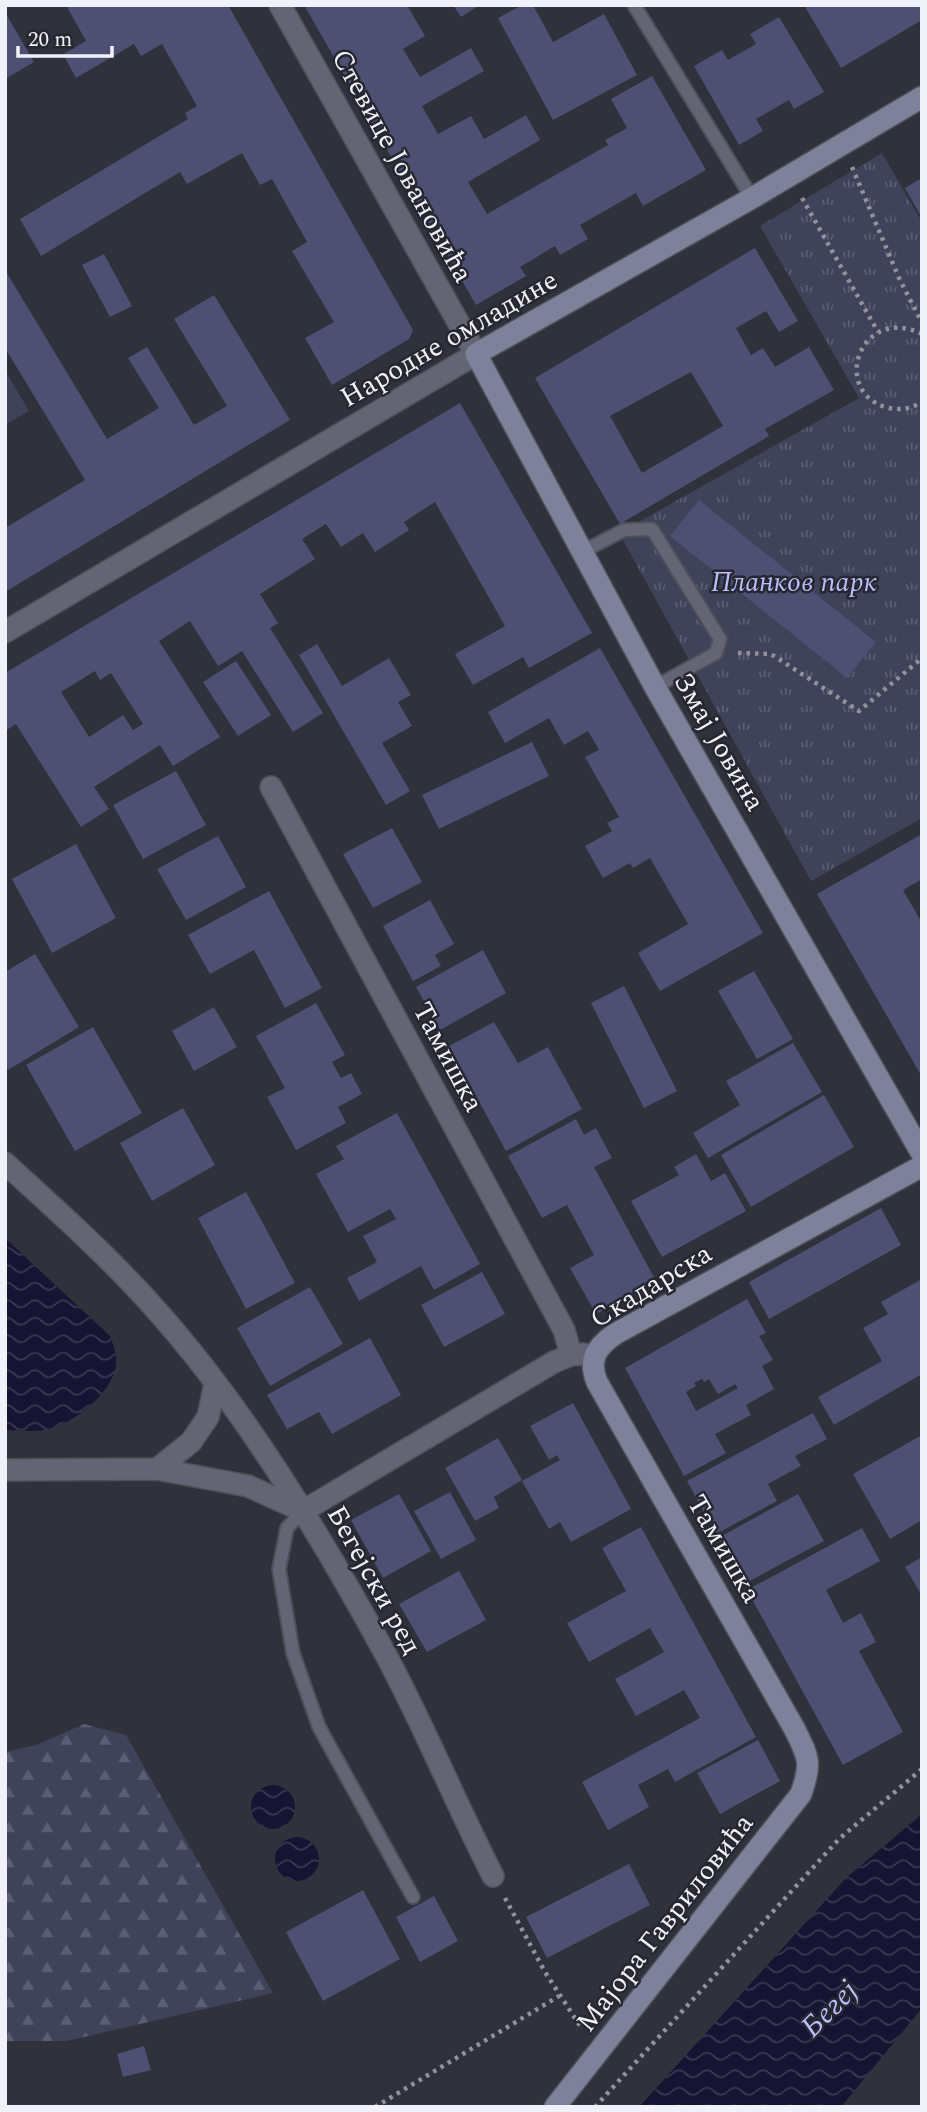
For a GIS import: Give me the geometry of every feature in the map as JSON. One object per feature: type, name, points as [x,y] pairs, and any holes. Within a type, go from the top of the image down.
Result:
[{"type":"street","name":"Стевице Јовановића","points":[[280,5],[476,354]]},
{"type":"street","name":"Народне омладине","points":[[5,632],[476,354],[752,198],[922,97]]},
{"type":"street","name":"Змај Јовина","points":[[476,354],[655,687],[922,1154]]},
{"type":"street","name":"Тамишка","points":[[271,788],[564,1330],[571,1355]]},
{"type":"street","name":"Бегејски ред","points":[[5,1163],[149,1302],[215,1384],[303,1511],[387,1658],[493,1876]]},
{"type":"street","name":"Скадарска","points":[[303,1511],[554,1362],[582,1353],[594,1356],[598,1348],[615,1334],[922,1166]]},
{"type":"street","name":"Тамишка","points":[[594,1356],[593,1373],[597,1382],[794,1728],[810,1769]]},
{"type":"street","points":[[157,1469],[191,1442],[203,1425],[208,1417],[215,1384]]},
{"type":"street","points":[[5,1470],[157,1469],[248,1486],[303,1511]]},
{"type":"street","name":"Мајора Гавриловића","points":[[555,2107],[802,1794],[810,1769]]},
{"type":"lane","points":[[634,5],[752,198]]},
{"type":"lane","points":[[583,552],[624,530],[652,529],[720,639],[716,653],[655,687]]},
{"type":"lane","points":[[303,1511],[287,1528],[279,1569],[293,1653],[319,1727],[413,1897]]},
{"type":"path","points":[[841,145],[864,191],[899,278],[922,323]]},
{"type":"path","points":[[790,175],[878,332]]},
{"type":"path","points":[[922,334],[911,328],[898,326],[878,332],[863,345],[856,370],[867,396],[878,405],[906,409],[922,402]]},
{"type":"path","points":[[716,653],[771,654],[859,711],[922,658]]},
{"type":"path","points":[[596,2107],[839,1839],[922,1769]]},
{"type":"path","points":[[493,1876],[559,1996],[620,2078]]},
{"type":"path","points":[[375,2107],[559,1996]]},
{"type":"green space","name":"Планков парк","points":[[882,153],[922,222],[922,818],[811,881],[619,533],[859,398],[760,226]]},
{"type":"green space","points":[[5,370],[29,411],[5,425]]},
{"type":"green space","points":[[84,1724],[126,1735],[273,1993],[67,2041],[5,2041],[5,1752],[36,1745]]},
{"type":"water","points":[[5,1238],[110,1336],[115,1353],[114,1374],[100,1396],[78,1415],[44,1430],[5,1430]]},
{"type":"water","points":[[273,1785],[282,1786],[289,1791],[294,1798],[294,1816],[289,1823],[282,1828],[273,1829],[264,1828],[257,1823],[252,1816],[251,1807],[252,1798],[257,1791],[264,1786]]},
{"type":"water","name":"Бегеј","points":[[922,1814],[922,2008],[841,2107],[639,2107],[846,1878]]},
{"type":"water","points":[[297,1837],[306,1838],[313,1843],[318,1850],[318,1868],[313,1875],[306,1880],[297,1881],[288,1880],[281,1875],[276,1868],[275,1859],[276,1850],[281,1843],[288,1838]]},
{"type":"building","points":[[228,5],[413,330],[409,339],[332,385],[305,338],[334,322],[292,251],[307,242],[272,179],[260,185],[242,153],[187,184],[180,172],[41,256],[20,219],[188,119],[185,113],[197,106],[162,44],[141,56],[134,44],[76,78],[63,54],[86,41],[67,7]]},
{"type":"building","points":[[304,5],[407,5],[425,36],[403,49],[420,77],[471,48],[484,71],[422,106],[438,134],[471,116],[484,139],[526,115],[540,140],[468,182],[487,214],[608,145],[605,140],[627,128],[611,99],[652,76],[706,170],[643,206],[636,193],[580,225],[588,239],[560,255],[555,246],[520,267],[526,276],[476,305]]},
{"type":"building","points":[[453,5],[480,5],[461,17]]},
{"type":"building","points":[[522,5],[533,5],[553,42],[604,14],[637,75],[553,120],[498,18]]},
{"type":"building","points":[[804,5],[922,5],[922,20],[841,68]]},
{"type":"building","points":[[5,12],[34,62],[5,79]]},
{"type":"building","points":[[779,17],[824,92],[794,109],[789,100],[756,119],[763,131],[739,145],[694,66],[722,50],[728,60],[756,44],[750,34]]},
{"type":"building","points":[[922,178],[922,218],[905,188]]},
{"type":"building","points":[[755,248],[798,321],[779,332],[766,311],[736,328],[751,355],[763,348],[775,367],[809,347],[834,390],[765,429],[769,436],[620,524],[535,378]],"holes":[[[691,372],[723,426],[642,473],[610,416]]]},
{"type":"building","points":[[104,254],[132,306],[110,317],[82,265]]},
{"type":"building","points":[[5,270],[107,439],[159,408],[128,358],[147,347],[194,425],[227,406],[174,319],[214,295],[290,420],[5,592],[5,528],[85,480],[5,348]]},
{"type":"building","points":[[460,403],[592,633],[529,668],[523,657],[473,685],[455,654],[505,626],[435,502],[404,522],[409,530],[375,552],[363,533],[341,547],[326,524],[302,539],[315,559],[260,594],[278,623],[270,628],[323,713],[293,732],[242,651],[218,666],[190,621],[159,641],[220,737],[173,766],[160,745],[94,787],[109,809],[81,827],[16,724],[5,731],[5,673]],"holes":[[[95,671],[100,680],[111,673],[143,724],[133,730],[123,715],[89,737],[61,692]]]},
{"type":"building","points":[[699,500],[876,642],[847,678],[670,536]]},
{"type":"building","points":[[317,644],[342,686],[389,658],[411,695],[398,702],[412,726],[382,743],[410,791],[386,805],[299,655]]},
{"type":"building","points":[[600,648],[763,933],[660,991],[638,953],[688,924],[650,858],[633,868],[630,863],[603,878],[585,846],[612,831],[607,823],[619,817],[585,757],[599,750],[588,731],[564,745],[549,718],[505,743],[488,712]]},
{"type":"building","points":[[236,661],[271,715],[238,736],[203,682]]},
{"type":"building","points":[[532,742],[549,776],[439,829],[422,795]]},
{"type":"building","points":[[176,771],[206,825],[143,859],[113,805]]},
{"type":"building","points":[[392,828],[422,882],[373,908],[343,854]]},
{"type":"building","points":[[922,834],[922,879],[903,890],[922,923],[922,1077],[817,894]]},
{"type":"building","points":[[218,836],[246,887],[186,920],[157,869]]},
{"type":"building","points":[[76,844],[116,918],[52,953],[12,879]]},
{"type":"building","points":[[269,891],[322,988],[285,1008],[254,950],[210,974],[188,935]]},
{"type":"building","points":[[430,900],[454,944],[435,955],[441,966],[413,981],[383,926]]},
{"type":"building","points":[[483,950],[506,993],[440,1030],[416,987]]},
{"type":"building","points":[[35,954],[79,1027],[8,1070],[5,1065],[5,972]]},
{"type":"building","points":[[754,971],[793,1039],[757,1059],[718,991]]},
{"type":"building","points":[[624,986],[677,1091],[644,1108],[591,1003]]},
{"type":"building","points":[[316,1003],[345,1055],[332,1062],[341,1078],[351,1073],[362,1094],[338,1107],[346,1123],[296,1150],[267,1097],[285,1088],[256,1036]]},
{"type":"building","points":[[214,1007],[237,1047],[194,1071],[172,1031]]},
{"type":"building","points":[[494,1022],[518,1063],[548,1047],[582,1109],[506,1151],[449,1046]]},
{"type":"building","points":[[93,1027],[142,1113],[75,1151],[26,1065]]},
{"type":"building","points":[[793,1043],[822,1092],[708,1158],[693,1133],[740,1105],[726,1081]]},
{"type":"building","points":[[824,1095],[854,1147],[751,1207],[721,1155]]},
{"type":"building","points":[[183,1108],[215,1165],[152,1201],[120,1143]]},
{"type":"building","points":[[397,1113],[480,1264],[434,1290],[421,1266],[359,1301],[347,1278],[377,1262],[363,1236],[396,1219],[390,1209],[348,1232],[316,1174],[344,1159],[336,1146]]},
{"type":"building","points":[[576,1119],[584,1135],[596,1128],[612,1158],[594,1167],[656,1281],[596,1314],[570,1268],[594,1255],[567,1205],[542,1218],[508,1156]]},
{"type":"building","points":[[696,1154],[711,1181],[725,1173],[746,1211],[662,1257],[631,1201],[679,1175],[674,1167]]},
{"type":"building","points":[[246,1192],[295,1283],[246,1309],[198,1218]]},
{"type":"building","points":[[881,1208],[901,1245],[769,1319],[749,1282]]},
{"type":"building","points":[[482,1272],[505,1314],[444,1347],[421,1305]]},
{"type":"building","points":[[922,1279],[922,1374],[834,1425],[818,1397],[882,1361],[863,1328],[888,1314],[881,1302]]},
{"type":"building","points":[[310,1287],[343,1344],[270,1386],[237,1328]]},
{"type":"building","points":[[747,1299],[766,1333],[759,1336],[773,1360],[762,1366],[774,1389],[746,1405],[751,1415],[715,1434],[726,1453],[684,1476],[625,1368]],"holes":[[[702,1379],[704,1382],[709,1379],[718,1394],[735,1384],[738,1388],[696,1411],[686,1392],[696,1386],[694,1383]]]},
{"type":"building","points":[[370,1338],[401,1395],[332,1434],[319,1412],[287,1429],[267,1395]]},
{"type":"building","points":[[573,1403],[631,1509],[571,1542],[560,1522],[549,1529],[522,1481],[560,1460],[557,1455],[549,1460],[530,1426]]},
{"type":"building","points":[[813,1413],[827,1439],[795,1456],[801,1466],[768,1484],[777,1501],[716,1534],[687,1481]]},
{"type":"building","points":[[922,1435],[922,1520],[890,1539],[853,1474]]},
{"type":"building","points":[[498,1438],[522,1480],[494,1497],[499,1508],[475,1521],[445,1468]]},
{"type":"building","points":[[450,1492],[476,1540],[441,1559],[414,1511]]},
{"type":"building","points":[[399,1494],[431,1551],[383,1578],[351,1520]]},
{"type":"building","points":[[798,1494],[824,1541],[744,1584],[718,1538]]},
{"type":"building","points":[[641,1527],[756,1737],[675,1782],[668,1769],[638,1785],[649,1807],[608,1830],[582,1782],[700,1718],[684,1690],[636,1716],[615,1679],[664,1652],[650,1628],[589,1662],[567,1623],[626,1591],[602,1548]]},
{"type":"building","points":[[862,1528],[880,1561],[826,1590],[843,1623],[861,1613],[876,1642],[859,1651],[903,1732],[843,1765],[747,1590]]},
{"type":"building","points":[[922,1557],[922,1596],[905,1567]]},
{"type":"building","points":[[459,1571],[486,1620],[427,1652],[399,1604]]},
{"type":"building","points":[[758,1740],[780,1781],[720,1814],[697,1773]]},
{"type":"building","points":[[629,1864],[650,1905],[547,1958],[526,1917]]},
{"type":"building","points":[[363,1890],[400,1959],[323,2001],[286,1932]]},
{"type":"building","points":[[434,1896],[458,1941],[420,1962],[396,1917]]},
{"type":"building","points":[[144,2046],[151,2070],[123,2077],[117,2054]]}]
